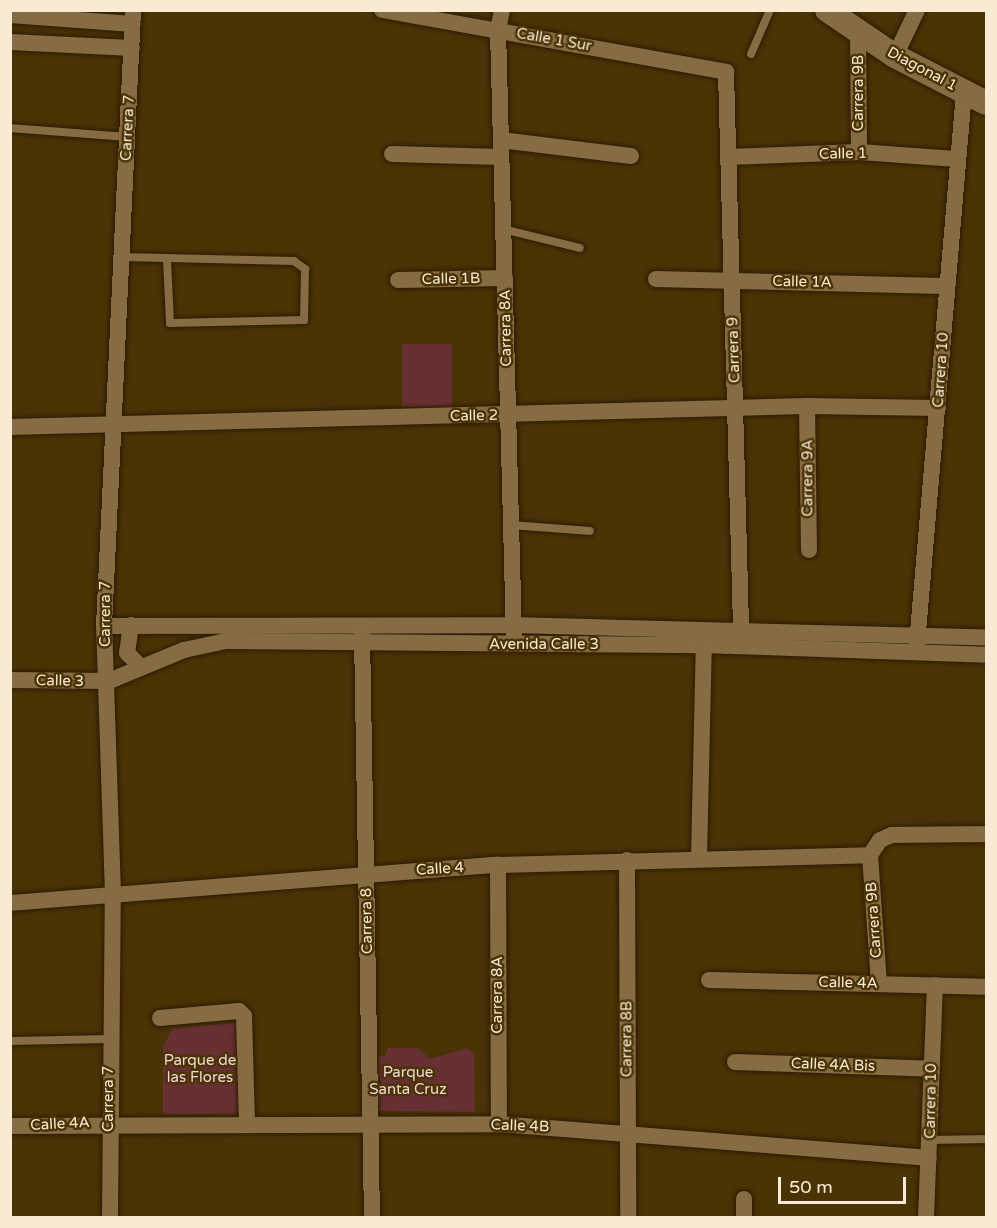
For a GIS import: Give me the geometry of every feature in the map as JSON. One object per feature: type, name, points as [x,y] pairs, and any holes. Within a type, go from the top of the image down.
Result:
[{"type":"main road","name":"Diagonal 1","points":[[826,10],[858,34],[895,56],[987,104]]},
{"type":"street","name":"Calle 1 Sur","points":[[382,10],[726,72]]},
{"type":"street","name":"Carrera 8A","points":[[502,10],[498,30],[514,645]]},
{"type":"street","points":[[895,56],[917,10]]},
{"type":"street","points":[[10,15],[133,17]]},
{"type":"street","name":"Carrera 7","points":[[110,1218],[109,1039],[113,894],[109,681],[104,626],[133,17]]},
{"type":"street","name":"Carrera 9B","points":[[858,34],[860,152]]},
{"type":"street","points":[[10,42],[132,48]]},
{"type":"street","name":"Carrera 9","points":[[726,72],[741,628]]},
{"type":"street","name":"Carrera 10","points":[[918,641],[964,92]]},
{"type":"street","points":[[392,154],[501,148],[631,156]]},
{"type":"street","name":"Calle 1","points":[[729,157],[860,152],[957,159]]},
{"type":"street","name":"Calle 1B","points":[[398,280],[505,278]]},
{"type":"street","name":"Calle 1A","points":[[656,279],[947,286]]},
{"type":"street","name":"Calle 2","points":[[10,427],[508,416],[807,406],[938,408]]},
{"type":"street","name":"Carrera 9A","points":[[807,406],[809,550]]},
{"type":"street","name":"Avenida Calle 3","points":[[104,626],[361,624],[741,628],[918,641],[987,655]]},
{"type":"street","name":"Carrera 8","points":[[361,624],[372,1218]]},
{"type":"street","points":[[131,626],[127,653],[141,667]]},
{"type":"street","name":"Avenida Calle 3","points":[[109,681],[141,667],[226,641],[704,645],[918,641],[987,637]]},
{"type":"street","points":[[699,858],[704,645]]},
{"type":"street","name":"Calle 3","points":[[10,680],[109,681]]},
{"type":"street","points":[[870,855],[880,840],[892,835],[987,834]]},
{"type":"street","name":"Carrera 9B","points":[[870,855],[879,984]]},
{"type":"street","name":"Calle 4","points":[[10,903],[366,873],[498,865],[870,855]]},
{"type":"street","name":"Carrera 8B","points":[[627,860],[628,1218]]},
{"type":"street","name":"Carrera 8A","points":[[498,865],[499,1125]]},
{"type":"street","name":"Calle 4A","points":[[709,980],[987,987]]},
{"type":"street","name":"Carrera 10","points":[[926,1218],[935,986]]},
{"type":"street","points":[[160,1018],[238,1011],[244,1016],[247,1122]]},
{"type":"street","name":"Calle 4A Bis","points":[[735,1062],[931,1069]]},
{"type":"street","name":"Calle 4A","points":[[10,1126],[110,1122]]},
{"type":"street","name":"Calle 4B","points":[[110,1122],[370,1123],[627,1130],[929,1158]]},
{"type":"street","points":[[744,1199],[744,1218]]},
{"type":"lane","points":[[751,54],[770,10]]},
{"type":"lane","points":[[10,128],[127,137]]},
{"type":"lane","points":[[503,229],[580,248]]},
{"type":"lane","points":[[122,257],[167,260],[294,261],[305,269],[304,320],[170,323],[167,260]]},
{"type":"lane","points":[[511,525],[590,531]]},
{"type":"lane","points":[[10,1041],[109,1039]]},
{"type":"lane","points":[[930,1140],[987,1139]]},
{"type":"green space","points":[[402,344],[452,344],[452,407],[402,407]]},
{"type":"green space","name":"Parque de las Flores","points":[[237,1023],[238,1114],[163,1114],[163,1047],[173,1028]]},
{"type":"green space","name":"Parque Santa Cruz","points":[[388,1048],[418,1048],[430,1059],[467,1048],[474,1054],[475,1112],[372,1111],[369,1057],[385,1056]]}]
